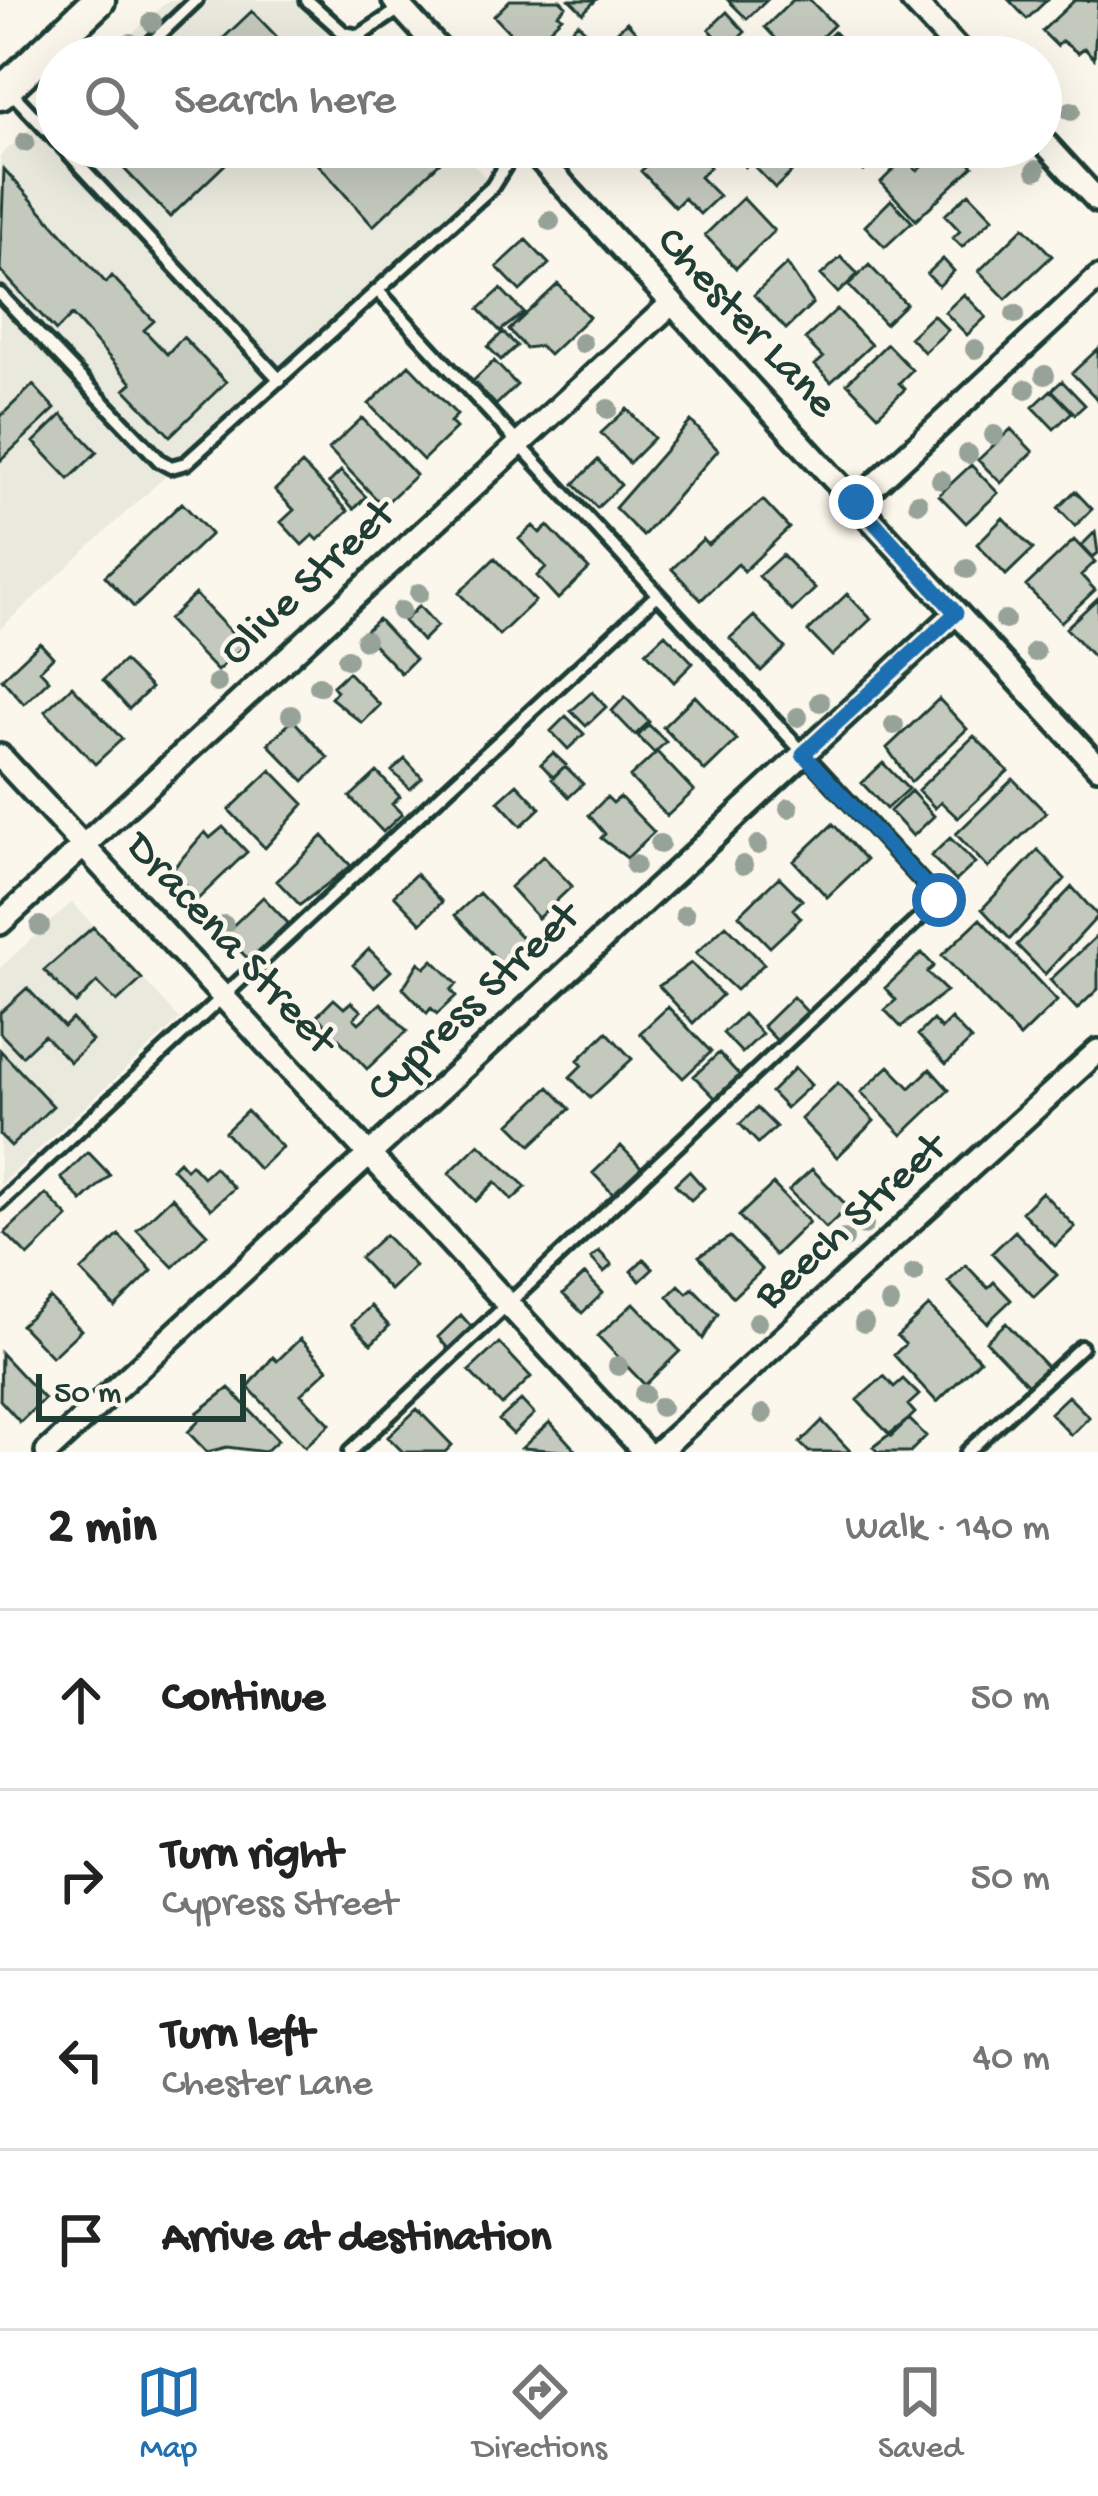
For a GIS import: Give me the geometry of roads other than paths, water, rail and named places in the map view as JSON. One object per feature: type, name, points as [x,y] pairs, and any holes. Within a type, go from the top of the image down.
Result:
[{"type":"main road","points":[[61,36],[99,0]]},
{"type":"main road","points":[[4,91],[36,60]]},
{"type":"street","points":[[912,0],[945,36]]},
{"type":"street","points":[[398,4],[427,36]]},
{"type":"street","points":[[1062,162],[1098,201]]},
{"type":"street","name":"Chester Lane","points":[[548,168],[1098,767]]},
{"type":"street","points":[[856,502],[1098,278]]},
{"type":"street","name":"Olive Street","points":[[0,923],[672,303]]},
{"type":"street","name":"Cypress Street","points":[[47,1452],[956,613]]},
{"type":"street","name":"Dracena Street","points":[[0,756],[645,1452]]},
{"type":"street","name":"Beech Street","points":[[658,1452],[1098,1051]]},
{"type":"lane","points":[[158,36],[196,0]]},
{"type":"lane","points":[[307,0],[344,33],[359,36],[373,31],[398,4]]},
{"type":"lane","points":[[4,91],[36,120]]},
{"type":"lane","points":[[84,168],[280,380]]},
{"type":"lane","points":[[0,294],[171,467],[186,463],[379,292],[492,187],[504,168]]},
{"type":"lane","points":[[350,1452],[939,900],[379,292]]},
{"type":"lane","points":[[0,1203],[657,596]]},
{"type":"lane","points":[[967,1452],[1081,1347]]}]
